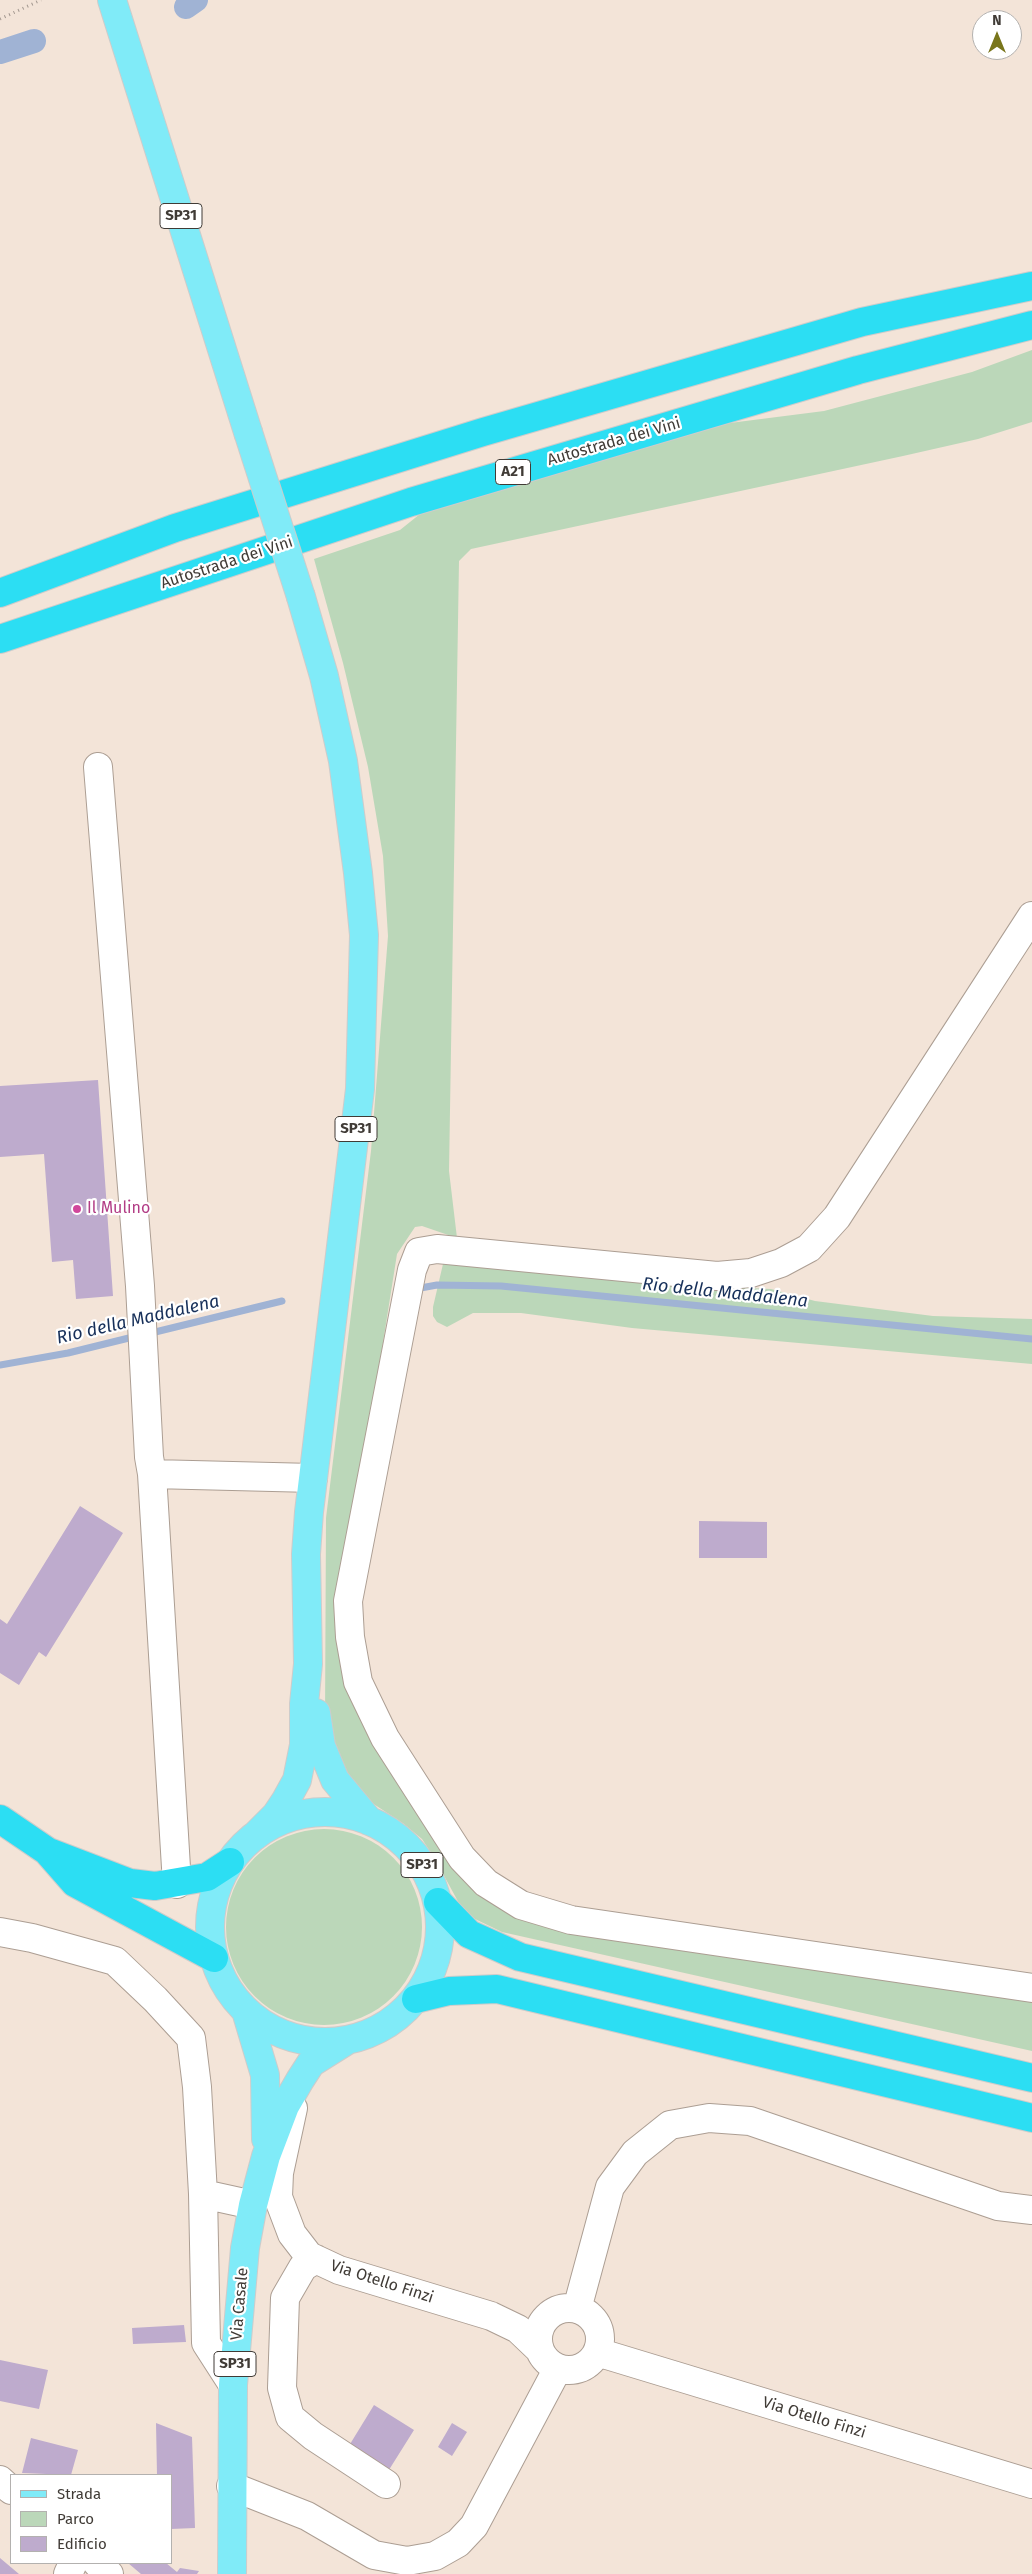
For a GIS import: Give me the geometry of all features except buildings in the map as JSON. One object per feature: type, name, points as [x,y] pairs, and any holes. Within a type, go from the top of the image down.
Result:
[{"type":"highway","points":[[0,593],[175,528],[483,432],[862,322],[1032,286]]},
{"type":"highway","name":"Autostrada dei Vini","points":[[0,639],[410,502],[858,370],[1032,326]]},
{"type":"highway","points":[[0,1819],[47,1851],[130,1883],[155,1886],[177,1884],[207,1877],[230,1862]]},
{"type":"highway","points":[[47,1851],[75,1883],[214,1958]]},
{"type":"highway","points":[[438,1902],[469,1934],[520,1957],[1032,2078]]},
{"type":"highway","points":[[416,1999],[449,1991],[497,1989],[1032,2118]]},
{"type":"main road","name":"SP31","points":[[112,0],[301,597],[324,676],[343,761],[364,935],[360,1089],[313,1478],[306,1554],[308,1664],[304,1704],[304,1745],[297,1780],[276,1815],[254,1836],[230,1862],[218,1883],[211,1908],[210,1933],[214,1958],[228,1989],[246,2011],[276,2031],[310,2042],[346,2041],[378,2030],[405,2010],[424,1987],[438,1951],[440,1916],[438,1902],[421,1863],[403,1842],[369,1821],[355,1816],[322,1812],[290,1818],[254,1836]]},
{"type":"main road","name":"SP31","points":[[308,1664],[321,1746],[335,1780],[369,1821]]},
{"type":"main road","name":"Via Casale","points":[[246,2011],[265,2075],[266,2156]]},
{"type":"main road","name":"Via Casale","points":[[232,2574],[233,2385],[244,2248],[253,2205],[266,2156],[286,2106],[300,2080],[311,2063],[346,2041]]},
{"type":"street","points":[[98,767],[141,1315],[177,1884]]},
{"type":"street","points":[[1032,916],[837,1217],[809,1248],[795,1256],[751,1273],[717,1276],[437,1249],[419,1252],[412,1270],[348,1601],[350,1638],[358,1682],[385,1738],[462,1858],[486,1883],[522,1905],[571,1920],[1032,1988]]},
{"type":"street","points":[[152,1474],[313,1478]]},
{"type":"street","points":[[0,1932],[32,1938],[115,1961],[168,2011],[191,2038],[197,2087],[197,2118],[203,2194],[206,2343],[233,2385]]},
{"type":"street","name":"Via Otello Finzi","points":[[300,2080],[281,2166],[278,2197],[292,2234],[309,2256],[339,2270],[490,2316],[518,2329],[549,2359]]},
{"type":"street","points":[[577,2309],[610,2187],[635,2153],[670,2125],[710,2118],[750,2121],[998,2206],[1032,2210]]},
{"type":"street","points":[[203,2194],[253,2205]]},
{"type":"street","points":[[316,2259],[303,2267],[285,2298],[282,2388],[290,2417],[313,2436],[386,2484]]},
{"type":"street","points":[[231,2486],[307,2516],[374,2554],[407,2561],[435,2556],[458,2544],[474,2526],[549,2359],[539,2330],[550,2314],[558,2309],[577,2309],[587,2314],[599,2331],[600,2342],[597,2352],[585,2366],[576,2369],[549,2359]]},
{"type":"street","name":"Via Otello Finzi","points":[[490,2316],[550,2314]]},
{"type":"street","name":"Via Otello Finzi","points":[[597,2352],[1032,2484]]},
{"type":"street","points":[[0,2480],[10,2489]]},
{"type":"street","points":[[98,2564],[109,2574]]},
{"type":"path","points":[[0,18],[41,0]]},
{"type":"green space","points":[[1032,350],[1032,422],[978,439],[903,456],[471,549],[459,561],[449,1171],[457,1238],[422,1226],[415,1227],[397,1254],[344,1589],[343,1647],[495,1898],[1032,1999],[1032,2051],[502,1932],[475,1919],[461,1907],[422,1839],[404,1824],[360,1795],[337,1767],[325,1721],[326,1518],[371,1151],[388,936],[383,856],[368,767],[343,663],[314,559],[400,530],[420,514],[722,424],[824,411],[972,372]]},
{"type":"green space","points":[[481,1262],[674,1285],[771,1289],[815,1301],[933,1316],[1032,1319],[1032,1364],[632,1328],[521,1313],[473,1313],[447,1327],[437,1322],[433,1316],[433,1307],[443,1264]]},
{"type":"green space","points":[[314,1829],[334,1829],[370,1840],[386,1851],[400,1865],[415,1889],[422,1917],[422,1937],[415,1965],[400,1989],[386,2003],[362,2018],[334,2025],[314,2025],[278,2014],[262,2003],[248,1989],[233,1965],[226,1937],[226,1917],[237,1881],[248,1865],[262,1851],[286,1836]]},
{"type":"waterway","points":[[186,7],[196,0]]},
{"type":"waterway","points":[[0,52],[34,41]]},
{"type":"waterway","name":"Rio della Maddalena","points":[[415,1289],[437,1285],[501,1286],[1032,1339]]},
{"type":"waterway","name":"Rio della Maddalena","points":[[147,1334],[282,1301]]},
{"type":"waterway","name":"Rio della Maddalena","points":[[0,1365],[68,1353],[137,1336]]},
{"type":"place","name":"Il Mulino","points":[[77,1209]]}]
